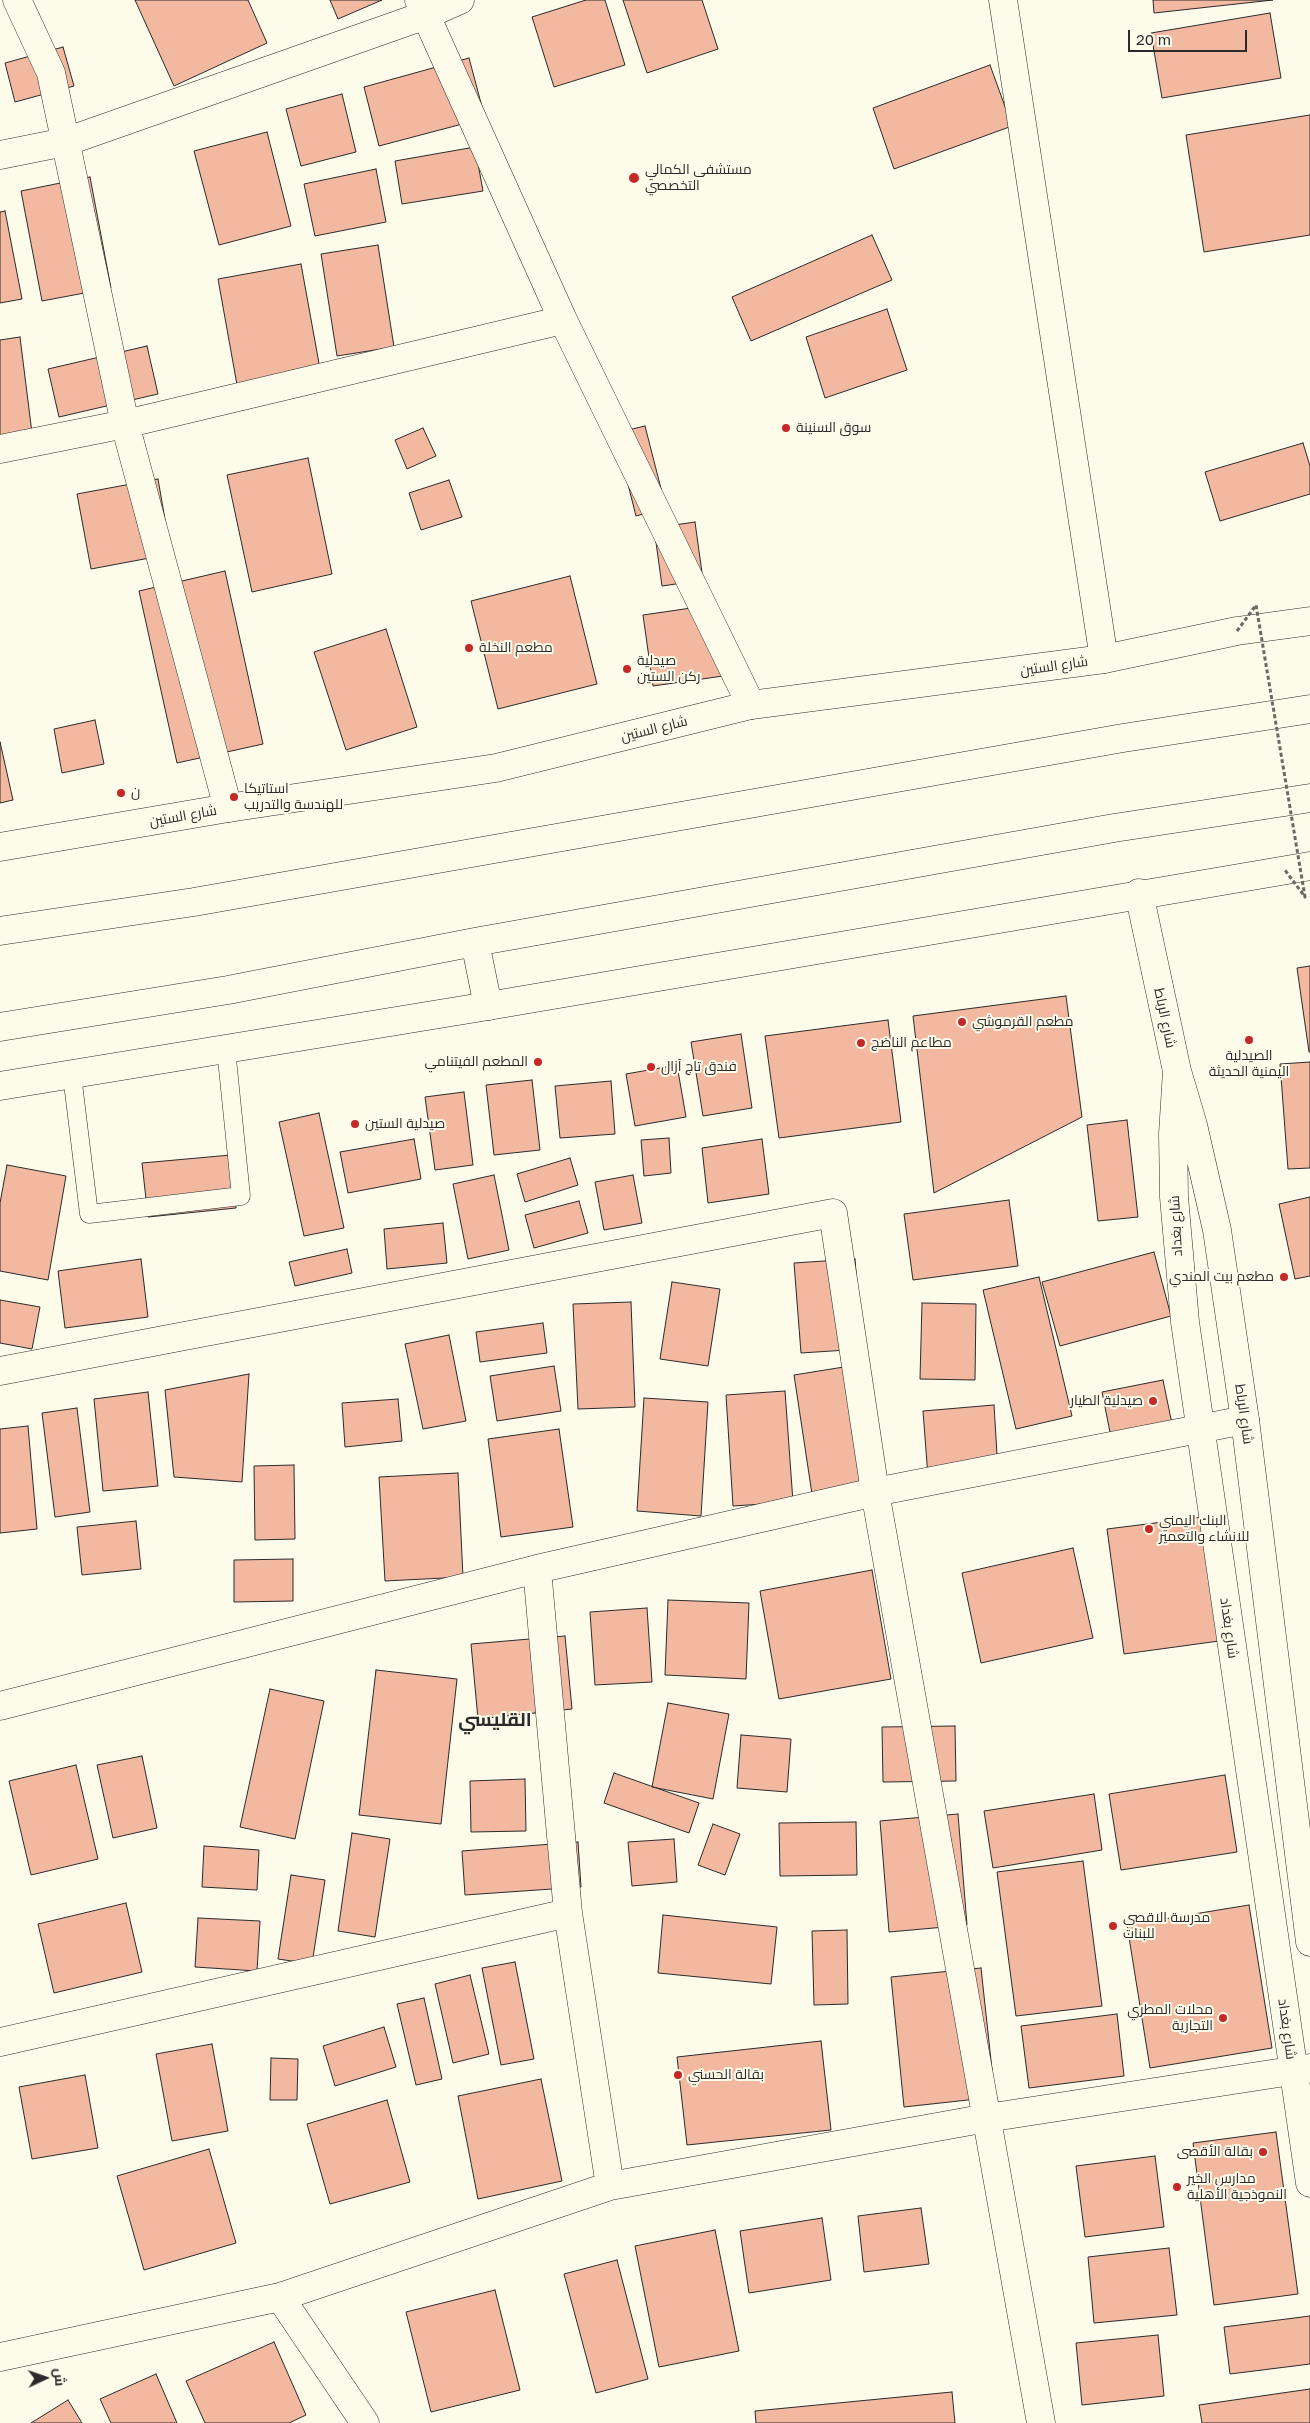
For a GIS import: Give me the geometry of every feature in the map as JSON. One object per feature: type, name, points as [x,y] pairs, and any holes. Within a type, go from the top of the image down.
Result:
[{"type":"main road","points":[[17,0],[51,73],[125,424],[228,808]]},
{"type":"main road","points":[[0,155],[65,142],[422,7],[460,0]]},
{"type":"main road","points":[[1002,0],[1104,659]]},
{"type":"main road","points":[[422,7],[563,320],[752,706]]},
{"type":"main road","points":[[0,449],[125,424],[563,320]]},
{"type":"main road","name":"شارع الستين","points":[[0,847],[228,808],[496,768],[752,706],[1104,659],[1237,632],[1310,621]]},
{"type":"main road","points":[[0,931],[194,902],[1104,742],[1310,709]]},
{"type":"main road","points":[[0,1027],[228,990],[475,942],[1114,828],[1310,798]]},
{"type":"main road","points":[[0,1086],[488,1006],[1138,893],[1298,868]]},
{"type":"main road","name":"شارع الرباط","points":[[1138,893],[1177,1071],[1194,1125],[1217,1230],[1245,1420],[1307,1889],[1310,1942]]},
{"type":"main road","points":[[475,942],[488,1006]]},
{"type":"main road","name":"شارع بغداد","points":[[1177,1071],[1173,1143],[1177,1251],[1200,1428],[1302,2070],[1310,2183]]},
{"type":"main road","points":[[0,1371],[833,1213],[875,1492],[1041,2423]]},
{"type":"main road","points":[[0,1706],[537,1570],[875,1492],[1245,1420]]},
{"type":"main road","points":[[537,1570],[568,1914],[610,2186]]},
{"type":"main road","points":[[0,2042],[568,1914]]},
{"type":"main road","points":[[0,2357],[280,2297],[610,2186],[987,2118],[1302,2070]]},
{"type":"main road","points":[[280,2297],[365,2423]]},
{"type":"lane","points":[[72,1074],[89,1214],[241,1196],[226,1049]]},
{"type":"path","points":[[1237,632],[1256,605],[1305,897],[1298,868]]},
{"type":"building","points":[[135,0],[248,0],[267,43],[174,86]]},
{"type":"building","points":[[330,0],[382,0],[338,19]]},
{"type":"building","points":[[586,0],[605,0],[625,65],[554,87],[532,17]]},
{"type":"building","points":[[623,0],[702,0],[718,49],[647,73]]},
{"type":"building","points":[[1153,0],[1273,0],[1154,13]]},
{"type":"building","points":[[1270,13],[1281,78],[1162,98],[1151,33]]},
{"type":"building","points":[[63,47],[74,86],[15,102],[5,63]]},
{"type":"building","points":[[469,58],[485,118],[379,146],[364,87]]},
{"type":"building","points":[[990,65],[1012,126],[894,169],[873,108]]},
{"type":"building","points":[[342,94],[356,152],[301,166],[286,109]]},
{"type":"building","points":[[1310,115],[1310,235],[1204,252],[1186,135]]},
{"type":"building","points":[[267,132],[291,226],[219,245],[194,151]]},
{"type":"building","points":[[475,147],[483,191],[402,204],[395,161]]},
{"type":"building","points":[[376,169],[386,222],[315,236],[304,184]]},
{"type":"building","points":[[90,177],[111,288],[42,301],[21,191]]},
{"type":"building","points":[[5,211],[22,299],[0,303],[0,212]]},
{"type":"building","points":[[872,235],[892,280],[751,341],[732,297]]},
{"type":"building","points":[[378,245],[394,347],[337,356],[321,254]]},
{"type":"building","points":[[301,264],[322,380],[239,396],[218,279]]},
{"type":"building","points":[[887,309],[907,370],[825,398],[806,337]]},
{"type":"building","points":[[20,337],[32,433],[0,437],[0,340]]},
{"type":"building","points":[[147,346],[158,394],[59,417],[48,369]]},
{"type":"building","points":[[645,426],[666,508],[636,516],[615,433]]},
{"type":"building","points":[[423,428],[436,456],[407,469],[395,440]]},
{"type":"building","points":[[1303,443],[1310,466],[1310,494],[1220,521],[1205,472]]},
{"type":"building","points":[[308,458],[332,574],[252,592],[227,475]]},
{"type":"building","points":[[158,479],[171,554],[91,569],[77,494]]},
{"type":"building","points":[[449,480],[462,517],[421,530],[409,493]]},
{"type":"building","points":[[695,522],[703,580],[662,586],[654,528]]},
{"type":"building","points":[[225,571],[263,744],[177,763],[139,591]]},
{"type":"building","points":[[570,576],[597,684],[498,709],[471,601]]},
{"type":"building","points":[[712,605],[723,676],[653,686],[643,615]]},
{"type":"building","points":[[386,629],[417,727],[346,750],[314,652]]},
{"type":"building","points":[[95,720],[104,764],[62,773],[54,729]]},
{"type":"building","points":[[0,742],[13,800],[0,803]]},
{"type":"building","points":[[1310,966],[1310,1052],[1309,1052],[1297,968]]},
{"type":"building","points":[[1066,996],[1082,1117],[934,1193],[913,1016]]},
{"type":"building","points":[[888,1020],[901,1122],[779,1138],[765,1036]]},
{"type":"building","points":[[741,1034],[752,1108],[703,1116],[691,1042]]},
{"type":"building","points":[[1310,1062],[1310,1168],[1288,1169],[1280,1064]]},
{"type":"building","points":[[677,1065],[686,1117],[635,1126],[626,1074]]},
{"type":"building","points":[[532,1080],[540,1150],[494,1155],[486,1085]]},
{"type":"building","points":[[611,1081],[615,1134],[560,1138],[555,1086]]},
{"type":"building","points":[[464,1092],[473,1165],[435,1170],[425,1097]]},
{"type":"building","points":[[319,1113],[344,1228],[304,1236],[279,1122]]},
{"type":"building","points":[[1127,1120],[1138,1217],[1098,1221],[1087,1125]]},
{"type":"building","points":[[669,1138],[671,1173],[644,1176],[641,1140]]},
{"type":"building","points":[[414,1139],[421,1179],[348,1193],[340,1152]]},
{"type":"building","points":[[762,1139],[769,1194],[708,1203],[702,1148]]},
{"type":"building","points":[[231,1155],[236,1208],[148,1217],[142,1163]]},
{"type":"building","points":[[570,1158],[578,1185],[525,1202],[517,1174]]},
{"type":"building","points":[[7,1165],[66,1176],[48,1280],[0,1271],[0,1203]]},
{"type":"building","points":[[494,1175],[509,1250],[468,1259],[453,1184]]},
{"type":"building","points":[[633,1175],[642,1223],[604,1230],[595,1182]]},
{"type":"building","points":[[1310,1197],[1310,1276],[1295,1279],[1279,1204]]},
{"type":"building","points":[[1009,1200],[1018,1266],[913,1280],[904,1214]]},
{"type":"building","points":[[579,1201],[588,1233],[534,1248],[525,1215]]},
{"type":"building","points":[[443,1223],[447,1263],[387,1269],[384,1229]]},
{"type":"building","points":[[347,1249],[352,1273],[295,1286],[289,1262]]},
{"type":"building","points":[[1154,1252],[1171,1316],[1060,1346],[1042,1282]]},
{"type":"building","points":[[141,1259],[148,1317],[65,1328],[58,1271]]},
{"type":"building","points":[[855,1259],[862,1349],[801,1353],[794,1263]]},
{"type":"building","points":[[1039,1277],[1072,1416],[1016,1429],[983,1290]]},
{"type":"building","points":[[672,1282],[720,1289],[708,1366],[660,1359]]},
{"type":"building","points":[[0,1300],[40,1307],[32,1349],[0,1343]]},
{"type":"building","points":[[631,1302],[635,1407],[578,1409],[573,1304]]},
{"type":"building","points":[[922,1303],[976,1304],[975,1380],[920,1379]]},
{"type":"building","points":[[543,1323],[547,1353],[480,1362],[476,1332]]},
{"type":"building","points":[[449,1335],[466,1421],[423,1429],[405,1344]]},
{"type":"building","points":[[554,1366],[561,1411],[497,1421],[490,1376]]},
{"type":"building","points":[[850,1366],[867,1486],[812,1494],[794,1375]]},
{"type":"building","points":[[249,1374],[242,1482],[174,1477],[165,1390]]},
{"type":"building","points":[[1163,1380],[1172,1424],[1111,1437],[1102,1392]]},
{"type":"building","points":[[785,1391],[793,1502],[733,1506],[726,1395]]},
{"type":"building","points":[[148,1392],[158,1486],[103,1491],[94,1399]]},
{"type":"building","points":[[644,1398],[708,1402],[701,1516],[637,1511]]},
{"type":"building","points":[[398,1399],[402,1441],[345,1447],[342,1403]]},
{"type":"building","points":[[994,1405],[998,1471],[928,1477],[923,1411]]},
{"type":"building","points":[[77,1408],[90,1512],[55,1517],[42,1413]]},
{"type":"building","points":[[28,1426],[37,1529],[0,1533],[0,1429]]},
{"type":"building","points":[[559,1429],[573,1527],[501,1537],[488,1439]]},
{"type":"building","points":[[294,1465],[295,1539],[255,1540],[254,1466]]},
{"type":"building","points":[[458,1473],[463,1577],[385,1581],[379,1477]]},
{"type":"building","points":[[1203,1517],[1219,1641],[1124,1654],[1107,1529]]},
{"type":"building","points":[[136,1521],[141,1569],[82,1575],[77,1527]]},
{"type":"building","points":[[1073,1548],[1093,1638],[981,1663],[962,1573]]},
{"type":"building","points":[[293,1559],[293,1601],[234,1602],[234,1560]]},
{"type":"building","points":[[872,1570],[891,1679],[779,1699],[760,1591]]},
{"type":"building","points":[[668,1600],[749,1603],[746,1679],[665,1675]]},
{"type":"building","points":[[647,1608],[652,1682],[595,1685],[590,1612]]},
{"type":"building","points":[[565,1636],[572,1709],[478,1719],[471,1644]]},
{"type":"building","points":[[376,1670],[457,1679],[441,1824],[359,1815]]},
{"type":"building","points":[[270,1689],[324,1701],[295,1839],[240,1827]]},
{"type":"building","points":[[668,1703],[729,1714],[713,1799],[652,1787]]},
{"type":"building","points":[[955,1726],[956,1781],[883,1782],[882,1727]]},
{"type":"building","points":[[741,1735],[791,1739],[787,1792],[737,1788]]},
{"type":"building","points":[[142,1756],[157,1828],[113,1838],[97,1765]]},
{"type":"building","points":[[76,1765],[98,1859],[31,1875],[9,1781]]},
{"type":"building","points":[[614,1773],[699,1803],[689,1833],[604,1803]]},
{"type":"building","points":[[1225,1775],[1237,1852],[1121,1870],[1109,1794]]},
{"type":"building","points":[[525,1779],[526,1831],[471,1832],[470,1781]]},
{"type":"building","points":[[1094,1794],[1102,1850],[993,1868],[984,1811]]},
{"type":"building","points":[[958,1814],[967,1925],[889,1932],[880,1821]]},
{"type":"building","points":[[856,1822],[857,1875],[780,1876],[779,1823]]},
{"type":"building","points":[[713,1824],[740,1834],[725,1875],[698,1865]]},
{"type":"building","points":[[352,1833],[390,1839],[375,1937],[338,1931]]},
{"type":"building","points":[[674,1839],[677,1882],[632,1886],[628,1842]]},
{"type":"building","points":[[578,1842],[581,1887],[465,1895],[462,1851]]},
{"type":"building","points":[[204,1846],[259,1850],[257,1890],[202,1887]]},
{"type":"building","points":[[1083,1861],[1102,2006],[1016,2016],[997,1872]]},
{"type":"building","points":[[291,1875],[325,1880],[312,1964],[278,1959]]},
{"type":"building","points":[[126,1903],[142,1972],[54,1993],[38,1924]]},
{"type":"building","points":[[1249,1905],[1272,2048],[1150,2068],[1127,1925]]},
{"type":"building","points":[[663,1915],[777,1927],[771,1984],[658,1973]]},
{"type":"building","points":[[198,1918],[260,1921],[257,1971],[195,1967]]},
{"type":"building","points":[[847,1930],[848,2004],[814,2005],[812,1931]]},
{"type":"building","points":[[515,1962],[534,2059],[501,2065],[482,1968]]},
{"type":"building","points":[[981,1968],[995,2097],[904,2107],[891,1977]]},
{"type":"building","points":[[470,1975],[489,2054],[453,2063],[435,1984]]},
{"type":"building","points":[[424,1998],[442,2079],[416,2085],[397,2004]]},
{"type":"building","points":[[1117,2014],[1124,2076],[1029,2088],[1021,2026]]},
{"type":"building","points":[[384,2027],[396,2067],[335,2086],[323,2046]]},
{"type":"building","points":[[821,2041],[831,2130],[687,2145],[677,2057]]},
{"type":"building","points":[[212,2044],[228,2131],[172,2141],[156,2054]]},
{"type":"building","points":[[271,2058],[298,2059],[297,2100],[270,2100]]},
{"type":"building","points":[[85,2075],[98,2148],[32,2159],[19,2087]]},
{"type":"building","points":[[541,2079],[562,2181],[478,2199],[458,2096]]},
{"type":"building","points":[[387,2100],[410,2182],[330,2204],[307,2124]]},
{"type":"building","points":[[1276,2132],[1298,2294],[1214,2305],[1193,2143]]},
{"type":"building","points":[[209,2149],[236,2243],[144,2270],[117,2176]]},
{"type":"building","points":[[1155,2156],[1164,2227],[1085,2237],[1076,2166]]},
{"type":"building","points":[[921,2208],[929,2264],[864,2272],[858,2216]]},
{"type":"building","points":[[822,2218],[831,2280],[749,2293],[740,2231]]},
{"type":"building","points":[[715,2230],[739,2351],[659,2367],[635,2246]]},
{"type":"building","points":[[1169,2248],[1177,2315],[1094,2323],[1088,2257]]},
{"type":"building","points":[[617,2260],[648,2379],[596,2393],[564,2274]]},
{"type":"building","points":[[495,2290],[520,2390],[431,2412],[406,2312]]},
{"type":"building","points":[[1310,2316],[1310,2364],[1230,2374],[1224,2327]]},
{"type":"building","points":[[1158,2335],[1164,2396],[1082,2405],[1076,2343]]},
{"type":"building","points":[[274,2342],[306,2415],[289,2423],[205,2423],[186,2381]]},
{"type":"building","points":[[156,2374],[177,2423],[111,2423],[100,2399]]},
{"type":"building","points":[[1310,2389],[1310,2423],[1202,2423],[1199,2405]]},
{"type":"building","points":[[952,2392],[955,2423],[756,2423],[755,2411]]},
{"type":"building","points":[[68,2400],[82,2423],[31,2423]]},
{"type":"place","name":"مستشفى الكمالي التخصصي","points":[[634,178]]},
{"type":"place","name":"سوق السنينة","points":[[786,428]]},
{"type":"place","name":"مطعم النخلة","points":[[469,648]]},
{"type":"place","name":"صيدلية ركن الستين","points":[[627,669]]},
{"type":"place","name":"ن","points":[[121,793]]},
{"type":"place","name":"استاتيكا للهندسة والتدريب","points":[[234,797]]},
{"type":"place","name":"مطعم القرموشي","points":[[962,1022]]},
{"type":"place","name":"الصيدلية اليمنية الحديثة","points":[[1249,1040]]},
{"type":"place","name":"مطاعم الناضج","points":[[861,1043]]},
{"type":"place","name":"المطعم الفيتنامي","points":[[538,1062]]},
{"type":"place","name":"فندق تاج آزال","points":[[651,1067]]},
{"type":"place","name":"صيدلية الستين","points":[[355,1124]]},
{"type":"place","name":"مطعم بيت المندي","points":[[1284,1277]]},
{"type":"place","name":"صيدلية الطيار","points":[[1153,1401]]},
{"type":"place","name":"البنك اليمني للانشاء والتعمير","points":[[1149,1529]]},
{"type":"place","name":"مدرسة الاقصى للبنات","points":[[1113,1926]]},
{"type":"place","name":"محلات المطري التجارية","points":[[1223,2018]]},
{"type":"place","name":"بقالة الحسني","points":[[678,2075]]},
{"type":"place","name":"بقالة الأقصى","points":[[1263,2152]]},
{"type":"place","name":"مدارس الخير النموذجية الأهلية","points":[[1177,2187]]},
{"type":"district","name":"القليسي","points":[[495,1720]]}]
